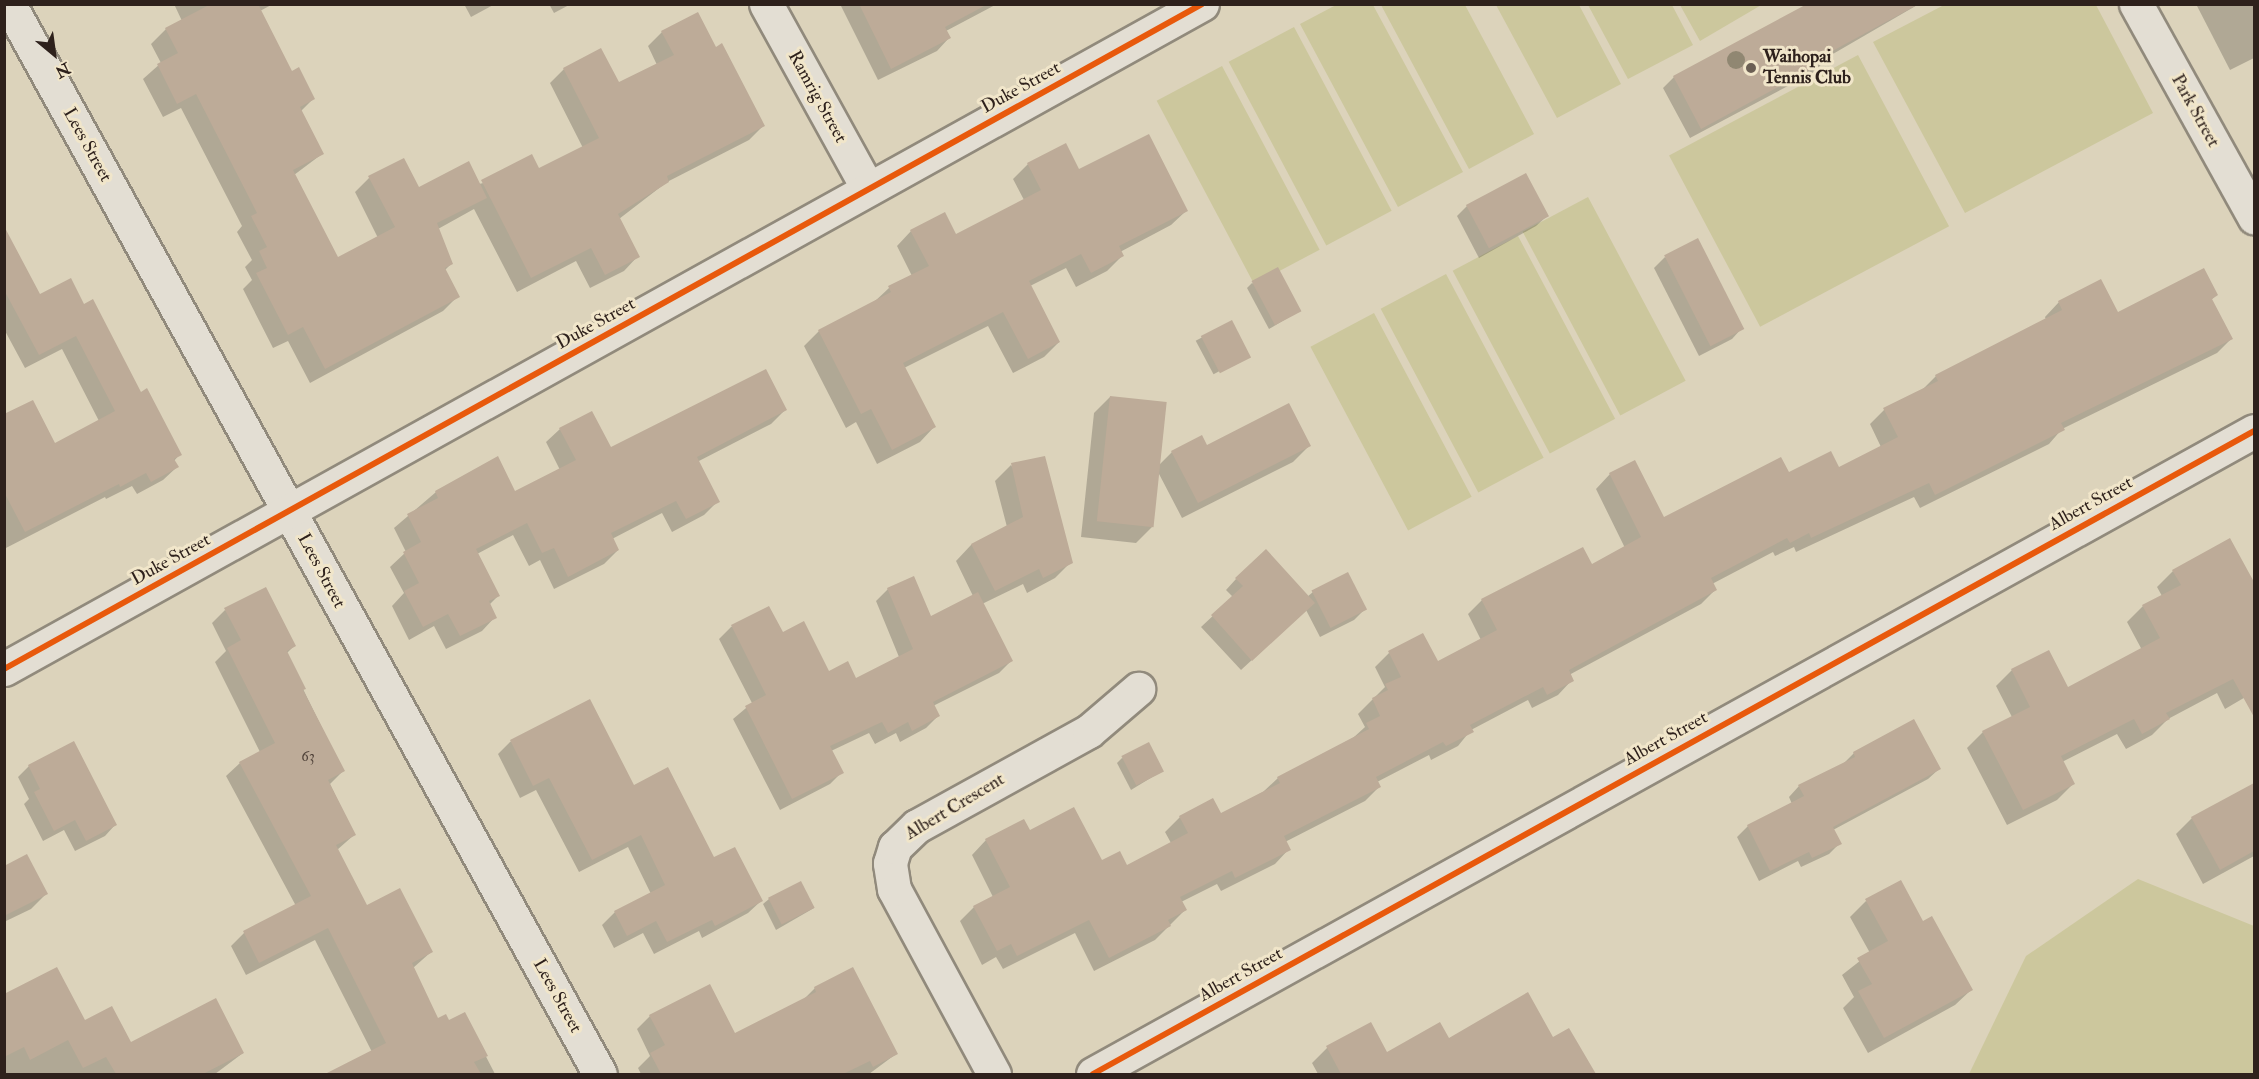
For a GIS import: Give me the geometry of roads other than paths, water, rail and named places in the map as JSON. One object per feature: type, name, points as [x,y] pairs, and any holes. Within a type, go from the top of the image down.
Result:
[{"type":"street","name":"Lees Street","points":[[9,4],[600,1074]]},
{"type":"street","name":"Ramrig Street","points":[[766,4],[868,189]]},
{"type":"street","name":"Duke Street","points":[[4,669],[1202,4]]},
{"type":"street","name":"Park Street","points":[[2136,4],[2254,217]]},
{"type":"street","name":"Albert Street","points":[[1093,1074],[2254,431]]},
{"type":"street","name":"Albert Crescent","points":[[994,1074],[894,889],[890,863],[895,847],[904,835],[917,826],[1089,731],[1138,689]]},
{"type":"place","name":"Waihopai Tennis Club","points":[[1751,68]]}]
